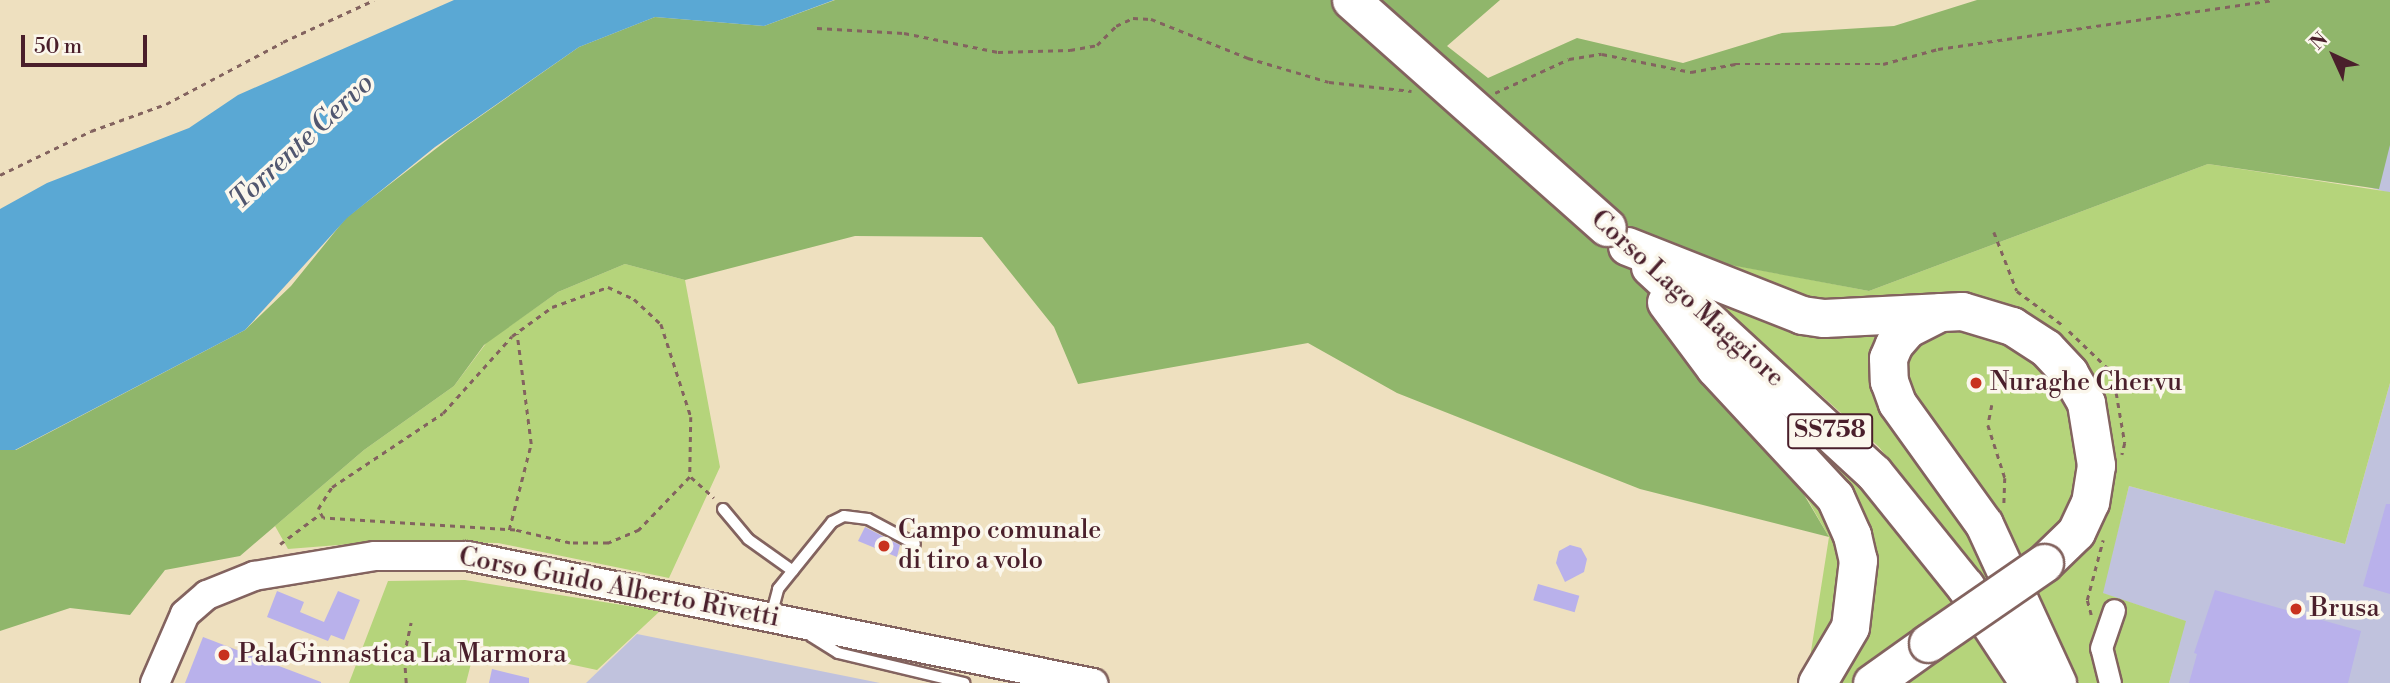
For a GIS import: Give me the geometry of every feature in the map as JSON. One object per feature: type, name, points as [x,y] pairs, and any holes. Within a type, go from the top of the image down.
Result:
[{"type":"highway","name":"Corso Lago Maggiore","points":[[1351,0],[1625,244],[1874,473],[1925,532],[1993,627],[2029,683]]},
{"type":"highway","points":[[1625,244],[1802,315],[1824,318],[1944,310],[1979,314],[2012,326],[2046,348],[2069,373],[2086,403],[2096,466],[2090,502],[2076,531],[2045,563],[1872,683]]},
{"type":"highway","points":[[1625,244],[1715,369],[1835,497],[1852,535],[1858,561],[1850,627],[1817,683]]},
{"type":"highway","points":[[1944,310],[1907,329],[1894,344],[1888,358],[1889,381],[1897,403],[1962,488],[1993,544],[2057,683]]},
{"type":"highway","name":"Corso Lago Maggiore","points":[[1993,627],[2017,683]]},
{"type":"main road","name":"Corso Guido Alberto Rivetti","points":[[155,683],[185,614],[207,595],[254,576],[337,560],[467,556],[778,617],[1085,682]]},
{"type":"street","points":[[2110,683],[2101,648],[2114,610]]},
{"type":"lane","points":[[723,509],[748,539],[793,571]]},
{"type":"lane","points":[[915,544],[868,519],[844,516],[832,522],[778,589],[778,617],[838,653],[926,679],[964,683]]},
{"type":"path","points":[[0,174],[91,131],[166,104],[283,41],[374,0]]},
{"type":"path","points":[[1489,93],[1503,92],[1569,59],[1602,54],[1691,72],[1735,64],[1883,64],[1938,49],[2273,0]]},
{"type":"path","points":[[817,28],[904,33],[998,52],[1070,50],[1097,45],[1116,26],[1133,18],[1152,19],[1248,58],[1329,82],[1423,94]]},
{"type":"path","points":[[608,287],[634,299],[661,324],[677,366],[691,417],[690,477],[639,530],[608,543],[570,543],[509,530],[323,518],[318,509],[332,487],[443,413],[517,333],[552,307],[580,294],[608,287]]},
{"type":"path","points":[[509,530],[531,444],[517,333]]},
{"type":"path","points":[[1992,405],[1988,425],[2006,478],[2004,522],[1993,544]]},
{"type":"path","points":[[690,477],[705,485],[723,509]]},
{"type":"path","points":[[280,544],[321,514]]},
{"type":"path","points":[[406,683],[404,655],[411,623]]},
{"type":"shaded area","points":[[2390,134],[2390,193],[2368,187]]},
{"type":"shaded area","points":[[2390,383],[2390,683],[2169,683],[2185,621],[2102,593],[2129,486],[2345,544]]},
{"type":"shaded area","points":[[637,634],[880,683],[586,683]]},
{"type":"green space","points":[[835,0],[1500,0],[1447,46],[1488,78],[1577,38],[1683,63],[1782,33],[1894,26],[1977,0],[2390,0],[2390,145],[2379,189],[2208,164],[1869,291],[1661,252],[1829,537],[1640,489],[1397,393],[1308,343],[1078,384],[1054,327],[982,237],[855,236],[685,280],[625,264],[558,292],[484,345],[454,386],[364,450],[240,556],[165,570],[130,615],[70,608],[0,631],[0,450],[16,450],[245,330],[291,286],[346,218],[455,134],[579,47],[655,17],[764,26]]},
{"type":"green space","points":[[2208,164],[2390,192],[2390,383],[2345,544],[2129,486],[2103,593],[2186,621],[2169,683],[2052,683],[1982,579],[1879,447],[1660,251],[1869,291]]},
{"type":"green space","points":[[625,264],[685,280],[720,467],[669,578],[498,543],[389,541],[288,549],[275,526],[364,450],[454,386],[487,342],[558,292]]},
{"type":"green space","points":[[1701,312],[1874,473],[2014,683],[1806,683],[1829,537]]},
{"type":"green space","points":[[465,580],[660,611],[597,670],[476,644],[466,683],[349,683],[388,581]]},
{"type":"water","name":"Torrente Cervo","points":[[454,0],[834,0],[764,26],[655,17],[579,47],[435,147],[347,218],[245,330],[15,450],[0,450],[0,209],[47,183],[189,128],[238,95]]},
{"type":"building","points":[[2386,504],[2390,504],[2390,594],[2363,586]]},
{"type":"building","points":[[865,527],[900,545],[897,557],[858,541]]},
{"type":"building","points":[[1570,545],[1581,548],[1587,559],[1584,572],[1565,582],[1556,563],[1559,551]]},
{"type":"building","points":[[1538,584],[1579,596],[1575,612],[1533,600]]},
{"type":"building","points":[[2215,590],[2361,631],[2348,683],[2189,683],[2197,654],[2194,653]]},
{"type":"building","points":[[277,591],[304,602],[300,612],[324,622],[338,591],[360,600],[344,640],[331,635],[328,641],[267,617]]},
{"type":"building","name":"PalaGinnastica La Marmora","points":[[203,637],[321,682],[321,683],[185,683]]},
{"type":"building","points":[[492,669],[529,678],[529,683],[489,683]]},
{"type":"place","name":"Nuraghe Chervu","points":[[1976,383]]},
{"type":"place","name":"Campo comunale di tiro a volo","points":[[884,546]]},
{"type":"place","name":"Brusa","points":[[2296,609]]},
{"type":"place","name":"PalaGinnastica La Marmora","points":[[224,655]]}]
